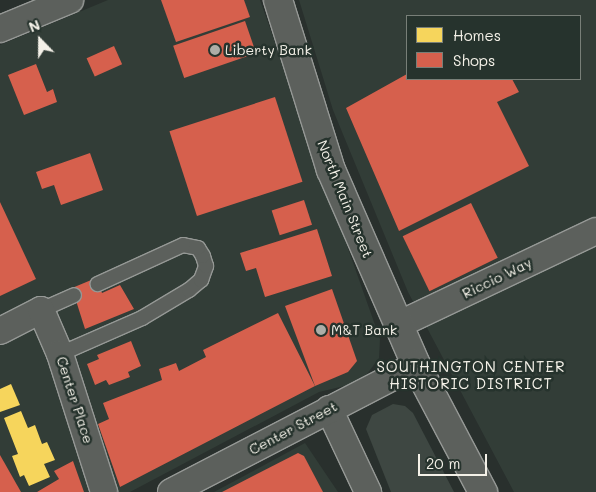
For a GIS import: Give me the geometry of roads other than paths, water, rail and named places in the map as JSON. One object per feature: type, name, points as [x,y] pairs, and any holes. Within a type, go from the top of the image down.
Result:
[{"type":"highway","name":"North Main Street","points":[[278,0],[331,170],[416,366],[483,492]]},
{"type":"street","points":[[0,29],[70,0]]},
{"type":"street","name":"Riccio Way","points":[[398,326],[596,231]]},
{"type":"street","points":[[0,331],[41,310]]},
{"type":"street","name":"Center Place","points":[[41,310],[60,354],[104,492]]},
{"type":"street","name":"Center Street","points":[[171,492],[329,409],[416,366]]},
{"type":"street","points":[[329,409],[368,492]]},
{"type":"lane","points":[[60,354],[142,318],[189,290],[201,280],[206,266],[198,248],[183,245],[98,284]]},
{"type":"lane","points":[[41,310],[74,294]]},
{"type":"place","name":"Liberty Bank","points":[[215,50]]},
{"type":"place","name":"M&T Bank","points":[[321,330]]},
{"type":"district","name":"SOUTHINGTON CENTER HISTORIC DISTRICT","points":[[471,374]]}]
